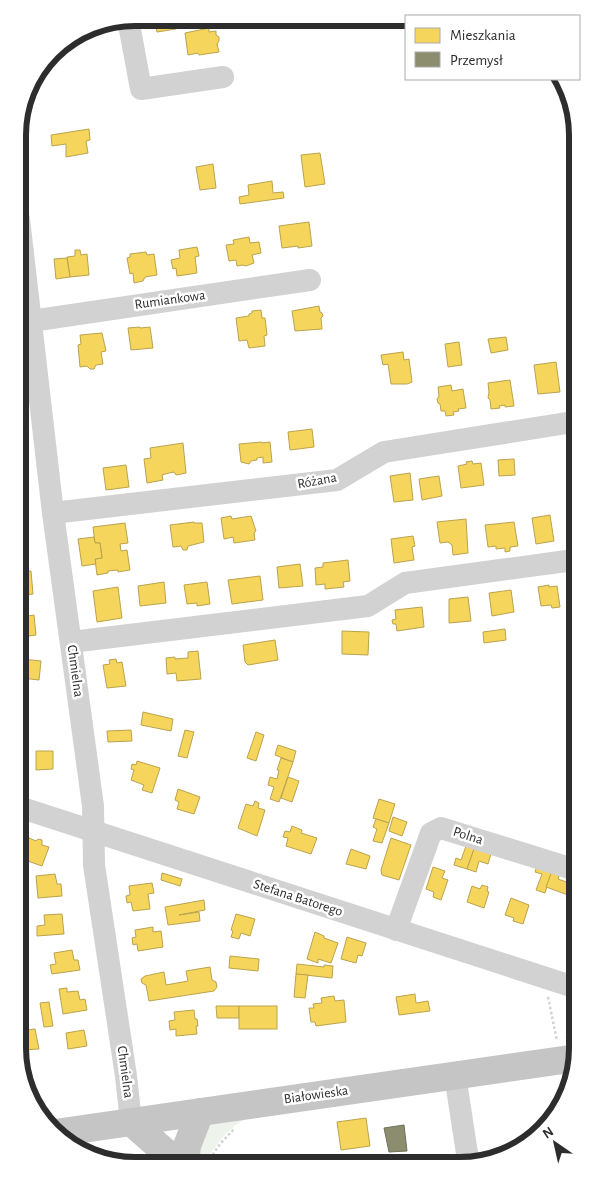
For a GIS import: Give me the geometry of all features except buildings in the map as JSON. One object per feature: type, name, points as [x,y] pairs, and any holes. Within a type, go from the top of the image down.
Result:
[{"type":"main road","name":"Białowieska","points":[[65,1132],[568,1059]]},
{"type":"main road","points":[[186,1157],[187,1146],[200,1112]]},
{"type":"main road","points":[[131,1122],[171,1157]]},
{"type":"street","points":[[129,26],[141,89],[223,77]]},
{"type":"street","name":"Chmielna","points":[[26,278],[31,321],[30,386],[53,513],[71,642],[93,806],[94,864],[126,1076],[131,1122]]},
{"type":"street","name":"Rumiankowa","points":[[31,321],[310,280]]},
{"type":"street","name":"Różana","points":[[53,513],[337,480],[384,452],[569,423]]},
{"type":"street","points":[[71,642],[368,606],[405,583],[569,561]]},
{"type":"street","name":"Stefana Batorego","points":[[26,809],[569,987]]},
{"type":"street","name":"Polna","points":[[396,930],[431,833],[442,828],[569,868]]},
{"type":"street","points":[[455,1075],[468,1157]]},
{"type":"shaded area","points":[[250,1116],[235,1125],[208,1157],[197,1157],[205,1130],[212,1122]]}]
